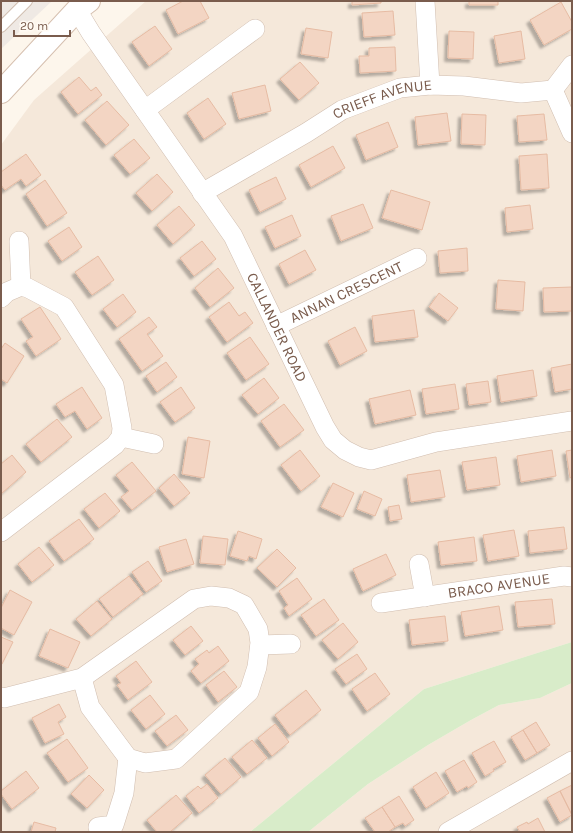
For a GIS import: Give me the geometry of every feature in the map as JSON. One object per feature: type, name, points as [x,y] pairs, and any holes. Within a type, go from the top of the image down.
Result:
[{"type":"main road","points":[[1,92],[83,6]]},
{"type":"street","points":[[425,1],[430,85]]},
{"type":"street","name":"CALLANDER ROAD","points":[[83,6],[91,33],[232,236],[333,440],[345,450],[359,457],[371,460],[436,442],[572,421]]},
{"type":"street","points":[[145,110],[255,29]]},
{"type":"street","points":[[572,65],[553,90],[572,133]]},
{"type":"street","name":"CRIEFF AVENUE","points":[[202,192],[306,133],[342,110],[400,88],[430,85],[464,86],[521,93],[553,90]]},
{"type":"street","points":[[19,241],[21,286]]},
{"type":"street","name":"ANNAN CRESCENT","points":[[276,326],[417,258]]},
{"type":"street","points":[[1,298],[7,292],[21,286],[28,288],[64,307],[114,385],[122,428],[121,437],[115,445],[1,532]]},
{"type":"street","points":[[121,437],[154,444]]},
{"type":"street","name":"BRACO AVENUE","points":[[419,564],[425,597]]},
{"type":"street","name":"BRACO AVENUE","points":[[381,604],[564,576],[572,577]]},
{"type":"street","points":[[2,702],[82,678],[194,599],[211,596],[228,598],[244,606],[258,629],[260,645],[257,667],[249,692],[176,759],[145,762],[128,758],[90,707],[82,678]]},
{"type":"street","points":[[260,645],[291,644]]},
{"type":"street","points":[[98,827],[114,825],[124,793],[128,758]]},
{"type":"street","points":[[448,832],[572,761]]},
{"type":"lane","points":[[1,28],[26,1]]},
{"type":"shaded area","points":[[1,1],[52,1],[1,49]]},
{"type":"shaded area","points":[[146,1],[572,1],[572,642],[424,689],[250,832],[1,832],[1,145],[34,100]]},
{"type":"shaded area","points":[[572,683],[572,832],[308,832],[368,784],[428,745],[471,720],[499,705],[540,698]]},
{"type":"green space","points":[[572,642],[572,683],[540,698],[499,705],[471,720],[428,745],[368,784],[308,832],[250,832],[424,689]]},
{"type":"building","points":[[183,1],[200,1],[209,18],[178,34],[166,10]]},
{"type":"building","points":[[352,1],[381,1],[381,3],[352,5]]},
{"type":"building","points":[[469,1],[498,1],[498,5],[469,5]]},
{"type":"building","points":[[561,2],[572,22],[572,29],[544,45],[530,20]]},
{"type":"building","points":[[393,11],[395,35],[364,37],[362,13]]},
{"type":"building","points":[[155,26],[172,49],[149,66],[132,42]]},
{"type":"building","points":[[306,28],[332,32],[328,58],[301,54]]},
{"type":"building","points":[[449,31],[474,32],[473,59],[448,58]]},
{"type":"building","points":[[521,31],[525,59],[499,63],[494,36]]},
{"type":"building","points":[[395,47],[396,71],[360,73],[359,56],[369,56],[369,48]]},
{"type":"building","points":[[300,62],[319,83],[299,100],[280,79]]},
{"type":"building","points":[[79,77],[91,91],[96,87],[102,95],[78,114],[61,92]]},
{"type":"building","points":[[265,85],[271,111],[239,119],[232,93]]},
{"type":"building","points":[[208,98],[226,124],[204,139],[187,113]]},
{"type":"building","points":[[107,101],[129,125],[106,145],[85,120]]},
{"type":"building","points":[[447,113],[451,141],[418,145],[415,117]]},
{"type":"building","points":[[462,114],[486,115],[485,145],[461,144]]},
{"type":"building","points":[[544,114],[547,140],[519,142],[517,116]]},
{"type":"building","points":[[388,122],[398,147],[366,160],[356,135]]},
{"type":"building","points":[[134,139],[150,158],[130,174],[114,155]]},
{"type":"building","points":[[333,146],[345,168],[311,187],[299,165]]},
{"type":"building","points":[[26,154],[41,175],[26,186],[21,179],[5,190],[1,185],[1,172]]},
{"type":"building","points":[[547,154],[549,188],[521,190],[519,156]]},
{"type":"building","points":[[157,174],[173,192],[152,211],[136,193]]},
{"type":"building","points":[[276,177],[286,199],[260,212],[249,190]]},
{"type":"building","points":[[45,180],[67,213],[47,226],[26,194]]},
{"type":"building","points":[[391,190],[430,202],[422,230],[382,218]]},
{"type":"building","points":[[363,204],[373,228],[341,241],[331,216]]},
{"type":"building","points":[[530,205],[533,229],[507,232],[505,208]]},
{"type":"building","points":[[179,206],[195,225],[173,244],[157,225]]},
{"type":"building","points":[[292,215],[301,236],[275,248],[265,227]]},
{"type":"building","points":[[69,227],[82,247],[62,261],[48,241]]},
{"type":"building","points":[[202,241],[216,259],[194,276],[180,258]]},
{"type":"building","points":[[467,248],[468,271],[440,273],[438,251]]},
{"type":"building","points":[[305,250],[316,270],[289,284],[279,264]]},
{"type":"building","points":[[98,256],[114,280],[92,295],[75,272]]},
{"type":"building","points":[[218,268],[234,288],[210,307],[195,288]]},
{"type":"building","points":[[498,280],[525,282],[523,311],[496,309]]},
{"type":"building","points":[[572,287],[572,311],[544,312],[543,288]]},
{"type":"building","points":[[439,293],[458,308],[448,321],[429,307]]},
{"type":"building","points":[[123,294],[136,312],[117,327],[103,309]]},
{"type":"building","points":[[229,302],[239,316],[245,312],[253,323],[227,342],[209,317]]},
{"type":"building","points":[[40,307],[61,339],[36,356],[26,341],[33,337],[21,319]]},
{"type":"building","points":[[414,310],[418,337],[375,342],[372,316]]},
{"type":"building","points":[[149,317],[157,327],[147,334],[163,356],[142,371],[119,339]]},
{"type":"building","points":[[355,327],[367,351],[340,365],[328,341]]},
{"type":"building","points":[[250,337],[269,364],[246,380],[227,353]]},
{"type":"building","points":[[5,343],[24,356],[7,383],[1,379],[1,349]]},
{"type":"building","points":[[166,362],[177,377],[157,392],[146,376]]},
{"type":"building","points":[[572,364],[572,389],[555,392],[551,368]]},
{"type":"building","points":[[533,370],[537,396],[501,402],[497,376]]},
{"type":"building","points":[[264,378],[279,398],[258,414],[242,395]]},
{"type":"building","points":[[488,381],[491,402],[469,405],[466,384]]},
{"type":"building","points":[[455,384],[459,409],[426,414],[422,389]]},
{"type":"building","points":[[82,387],[102,418],[87,429],[75,411],[65,417],[56,404]]},
{"type":"building","points":[[181,387],[195,408],[175,422],[160,402]]},
{"type":"building","points":[[410,390],[416,415],[375,424],[369,399]]},
{"type":"building","points":[[284,404],[304,430],[280,447],[261,421]]},
{"type":"building","points":[[57,419],[72,437],[41,462],[26,444]]},
{"type":"building","points":[[188,437],[210,441],[204,478],[182,474]]},
{"type":"building","points":[[300,450],[320,476],[301,491],[281,465]]},
{"type":"building","points":[[552,450],[556,476],[521,482],[517,456]]},
{"type":"building","points":[[572,450],[572,477],[570,478],[566,451]]},
{"type":"building","points":[[12,455],[26,472],[1,494],[1,464]]},
{"type":"building","points":[[496,457],[500,485],[467,490],[462,462]]},
{"type":"building","points":[[132,462],[156,491],[132,510],[121,497],[129,491],[116,475]]},
{"type":"building","points":[[440,470],[445,497],[411,502],[407,475]]},
{"type":"building","points":[[174,474],[190,493],[174,506],[159,488]]},
{"type":"building","points":[[333,483],[354,493],[343,517],[321,507]]},
{"type":"building","points":[[364,491],[382,499],[375,516],[357,509]]},
{"type":"building","points":[[105,493],[120,511],[99,528],[84,509]]},
{"type":"building","points":[[399,505],[402,519],[390,521],[388,507]]},
{"type":"building","points":[[79,519],[94,539],[64,561],[49,541]]},
{"type":"building","points":[[564,527],[567,549],[530,553],[528,531]]},
{"type":"building","points":[[514,530],[519,556],[488,561],[483,535]]},
{"type":"building","points":[[238,531],[262,539],[256,559],[249,556],[247,561],[230,556]]},
{"type":"building","points":[[203,536],[228,539],[225,565],[200,563]]},
{"type":"building","points":[[474,537],[477,561],[441,565],[438,542]]},
{"type":"building","points":[[186,539],[194,564],[167,572],[159,547]]},
{"type":"building","points":[[39,547],[54,565],[32,582],[18,564]]},
{"type":"building","points":[[277,549],[296,568],[277,587],[257,568]]},
{"type":"building","points":[[386,554],[396,575],[363,591],[353,569]]},
{"type":"building","points":[[148,561],[162,581],[146,592],[132,572]]},
{"type":"building","points":[[129,576],[143,594],[113,617],[99,599]]},
{"type":"building","points":[[297,578],[312,599],[289,616],[284,608],[288,605],[279,591]]},
{"type":"building","points":[[10,590],[32,602],[14,635],[1,628],[1,608]]},
{"type":"building","points":[[324,599],[339,620],[316,636],[301,615]]},
{"type":"building","points":[[552,599],[555,624],[518,627],[515,602]]},
{"type":"building","points":[[97,601],[112,619],[91,636],[76,619]]},
{"type":"building","points":[[499,606],[503,630],[465,636],[461,612]]},
{"type":"building","points":[[445,616],[448,641],[412,645],[409,620]]},
{"type":"building","points":[[343,623],[358,642],[338,659],[322,640]]},
{"type":"building","points":[[191,626],[203,641],[185,655],[173,640]]},
{"type":"building","points":[[50,629],[80,642],[68,668],[39,656]]},
{"type":"building","points":[[1,637],[13,642],[2,664],[1,663]]},
{"type":"building","points":[[218,646],[229,661],[201,683],[191,671],[199,664],[195,659],[207,650],[209,653]]},
{"type":"building","points":[[357,654],[367,669],[346,684],[335,669]]},
{"type":"building","points":[[136,661],[152,682],[128,700],[117,685],[121,683],[116,676]]},
{"type":"building","points":[[224,671],[237,687],[218,702],[206,685]]},
{"type":"building","points":[[375,673],[390,694],[367,711],[352,689]]},
{"type":"building","points":[[306,690],[321,710],[290,735],[275,715]]},
{"type":"building","points":[[150,695],[165,714],[146,729],[131,710]]},
{"type":"building","points":[[59,704],[66,717],[58,722],[64,734],[45,743],[32,718]]},
{"type":"building","points":[[176,715],[188,730],[167,746],[155,731]]},
{"type":"building","points":[[536,722],[550,745],[537,753],[523,730]]},
{"type":"building","points":[[275,724],[289,742],[272,756],[258,738]]},
{"type":"building","points":[[523,730],[537,753],[525,760],[511,737]]},
{"type":"building","points":[[67,739],[88,768],[68,782],[47,753]]},
{"type":"building","points":[[252,740],[267,758],[247,774],[232,757]]},
{"type":"building","points":[[494,741],[506,762],[493,769],[494,771],[485,776],[472,753]]},
{"type":"building","points":[[225,758],[241,777],[221,794],[205,775]]},
{"type":"building","points":[[464,760],[477,782],[468,788],[467,786],[457,792],[445,771]]},
{"type":"building","points":[[26,771],[39,788],[12,809],[1,794],[1,791]]},
{"type":"building","points":[[436,772],[449,793],[426,808],[413,787]]},
{"type":"building","points":[[89,775],[104,790],[87,808],[71,794]]},
{"type":"building","points":[[207,784],[218,798],[199,813],[186,796],[198,786],[201,789]]},
{"type":"building","points":[[572,785],[572,815],[560,791]]},
{"type":"building","points":[[560,791],[572,815],[560,822],[547,798]]},
{"type":"building","points":[[176,795],[192,813],[170,832],[157,832],[147,820]]},
{"type":"building","points":[[399,796],[414,820],[405,826],[403,823],[395,827],[382,807]]},
{"type":"building","points":[[382,807],[395,827],[388,832],[375,832],[365,818]]},
{"type":"building","points":[[538,818],[545,832],[520,832],[517,827],[527,822],[528,824]]},
{"type":"building","points":[[34,822],[56,828],[55,832],[31,832]]}]
